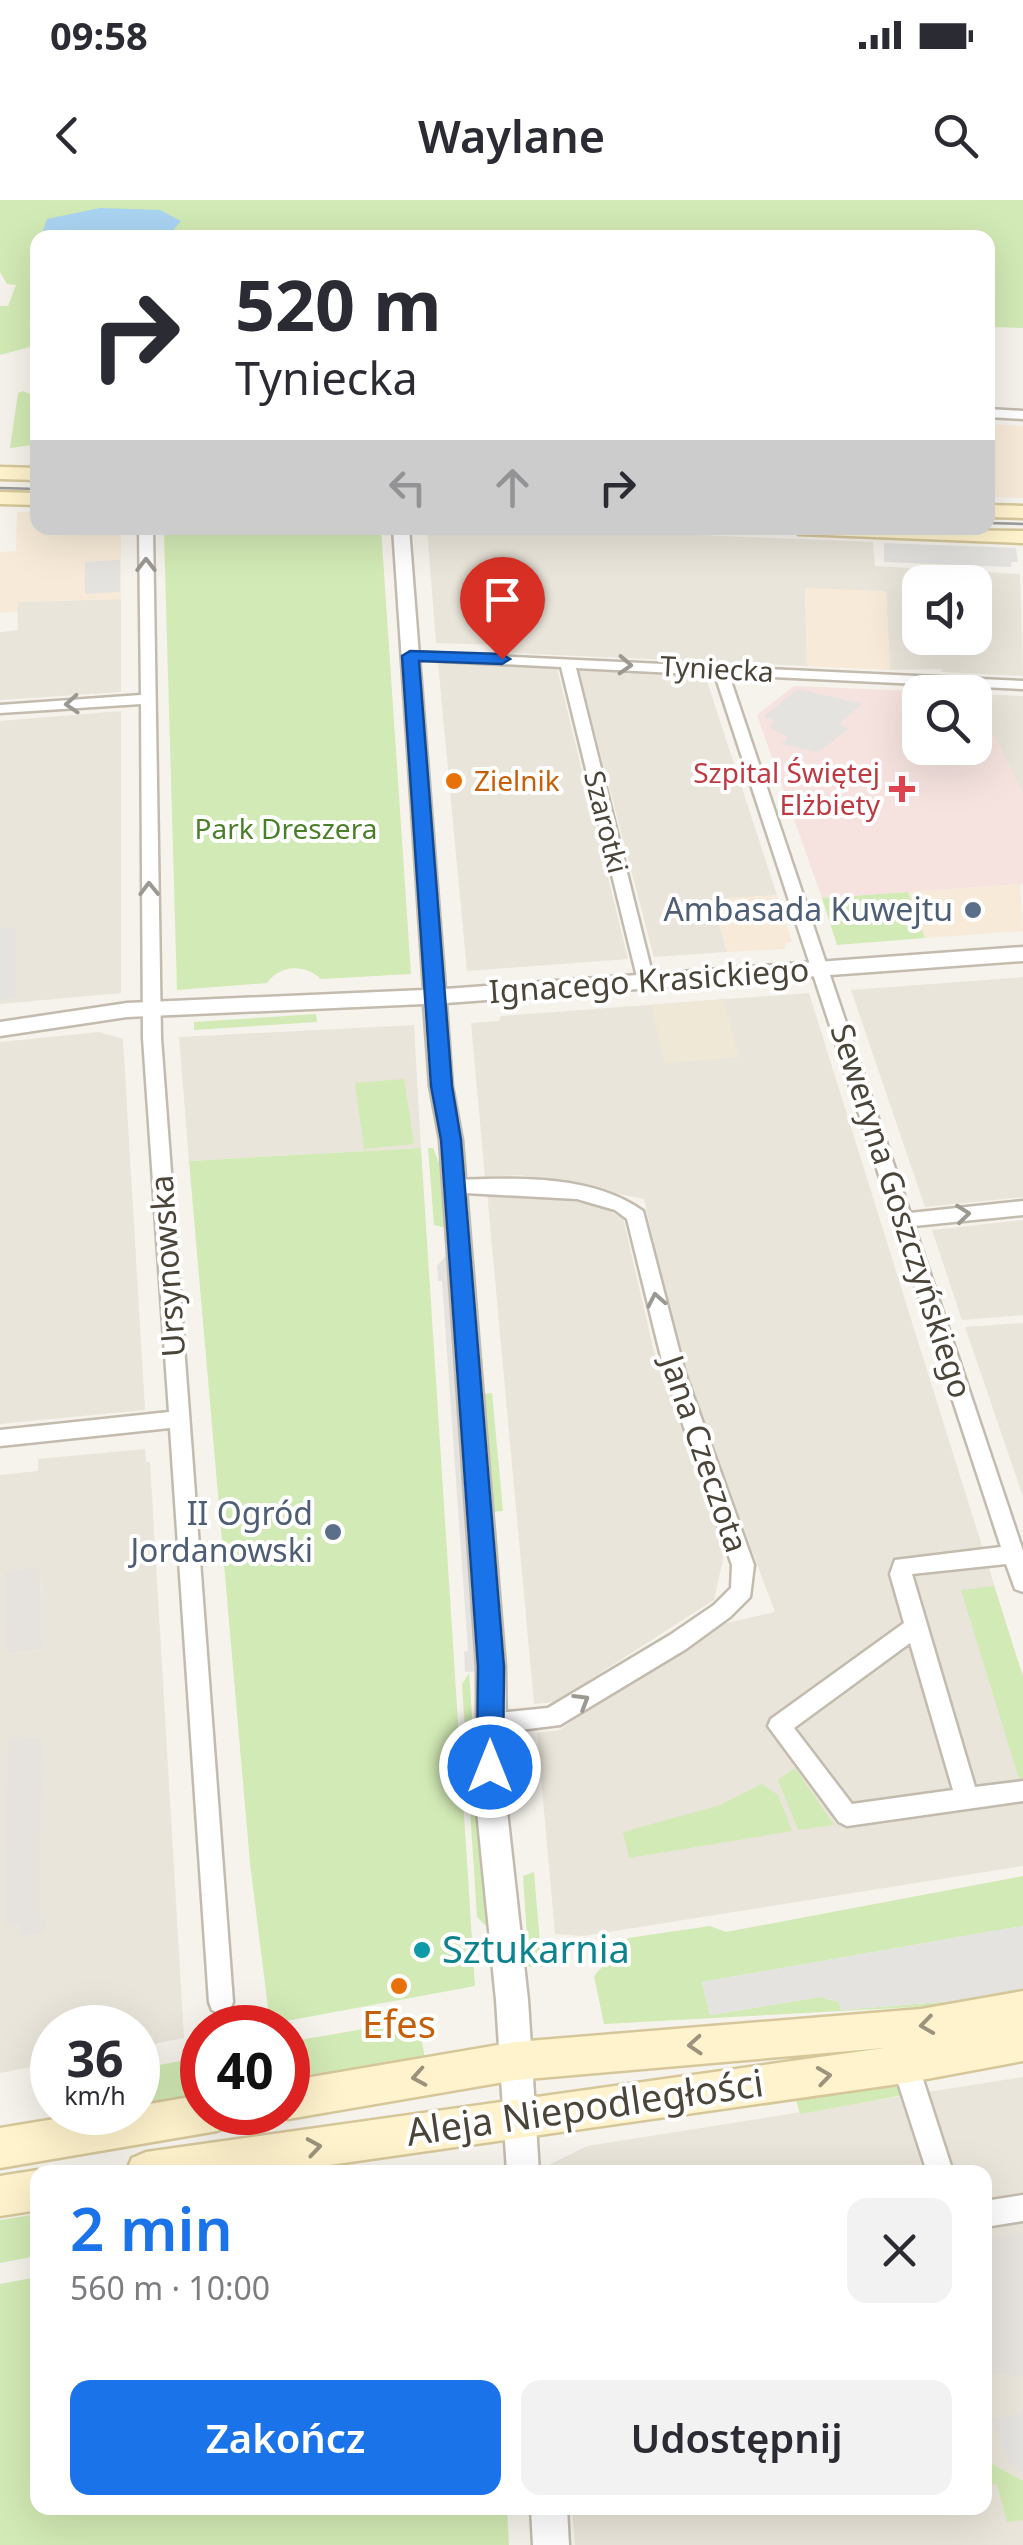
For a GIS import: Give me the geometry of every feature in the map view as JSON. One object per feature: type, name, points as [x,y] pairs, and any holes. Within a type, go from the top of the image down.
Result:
[{"type":"main road","points":[[0,473],[30,474]]},
{"type":"main road","points":[[0,498],[30,499]]},
{"type":"main road","points":[[995,511],[1023,512]]},
{"type":"main road","points":[[973,535],[1023,537]]},
{"type":"main road","name":"Aleja Niepodległości","points":[[310,2096],[516,2061],[921,2027],[1023,2009]]},
{"type":"main road","name":"Aleja Niepodległości","points":[[193,2165],[905,2064],[1023,2043]]},
{"type":"main road","points":[[0,2148],[180,2118]]},
{"type":"main road","points":[[0,2196],[30,2191]]},
{"type":"street","points":[[995,413],[1023,415]]},
{"type":"street","name":"Ursynowska","points":[[146,535],[151,1014],[221,2002]]},
{"type":"street","points":[[401,535],[435,997],[454,1187],[491,1667],[492,1811],[516,2061],[522,2165]]},
{"type":"street","name":"Tyniecka","points":[[410,656],[1023,685]]},
{"type":"street","name":"Szarotki","points":[[566,662],[646,981]]},
{"type":"street","name":"Seweryna Goszczyńskiego","points":[[720,669],[1014,1539],[1023,1583]]},
{"type":"street","points":[[0,708],[145,699]]},
{"type":"street","name":"Ignacego Krasickiego","points":[[0,1029],[151,1014],[242,1015],[275,1006],[1023,954]]},
{"type":"street","name":"Jana Czeczota","points":[[454,1187],[528,1185],[605,1200],[629,1208],[636,1216],[674,1372],[743,1566],[742,1591],[722,1611],[678,1642],[552,1718],[490,1724]]},
{"type":"street","points":[[904,1220],[1023,1208]]},
{"type":"street","points":[[0,1438],[178,1419]]},
{"type":"street","points":[[966,1799],[900,1574],[906,1565],[1014,1539]]},
{"type":"street","points":[[916,1626],[778,1726],[846,1815],[1023,1792]]},
{"type":"street","points":[[905,2064],[938,2165]]},
{"type":"street","points":[[992,2213],[1023,2208]]},
{"type":"street","points":[[549,2515],[552,2545]]},
{"type":"shaded area","points":[[995,424],[1023,426],[1023,498],[995,497]]},
{"type":"shaded area","points":[[17,512],[30,512],[30,535],[121,535],[121,599],[18,602],[17,612],[0,613],[0,552],[16,551]]},
{"type":"shaded area","points":[[428,535],[696,535],[873,542],[875,566],[902,567],[902,655],[992,655],[992,572],[1020,574],[1023,676],[941,669],[890,670],[886,592],[805,589],[807,666],[509,653],[498,645],[436,643]]},
{"type":"shaded area","points":[[884,543],[1016,548],[1018,562],[1011,562],[1011,567],[884,562]]},
{"type":"shaded area","points":[[120,560],[120,592],[85,594],[85,562]]},
{"type":"shaded area","points":[[805,588],[886,591],[890,670],[807,666]]},
{"type":"shaded area","points":[[121,599],[121,692],[0,700],[0,632],[18,630],[17,602]]},
{"type":"shaded area","points":[[438,663],[557,668],[628,959],[467,971]]},
{"type":"shaded area","points":[[578,669],[705,675],[777,895],[713,900],[727,952],[654,957]]},
{"type":"shaded area","name":"Szpital Świętej Elżbiety","points":[[794,686],[902,690],[902,765],[992,765],[992,733],[1023,794],[1023,884],[822,898],[757,715]]},
{"type":"shaded area","points":[[798,689],[862,704],[839,724],[849,729],[818,752],[781,744],[788,737],[770,728],[774,721],[764,716]]},
{"type":"shaded area","points":[[992,695],[1023,696],[1023,794],[992,733]]},
{"type":"shaded area","points":[[121,711],[121,993],[0,1004],[0,721]]},
{"type":"shaded area","points":[[1020,884],[1023,931],[925,938],[908,892]]},
{"type":"shaded area","points":[[777,895],[792,942],[786,943],[785,949],[727,952],[713,899]]},
{"type":"shaded area","points":[[16,927],[17,998],[0,1000],[0,928]]},
{"type":"shaded area","points":[[1023,977],[1023,1197],[925,1207],[851,990]]},
{"type":"shaded area","points":[[809,993],[1023,1677],[1023,1866],[583,1936],[555,1934],[537,1733],[559,1730],[722,1624],[775,1612],[678,1353],[644,1199],[520,1175],[485,1177],[471,1023],[499,1021],[501,1016]]},
{"type":"shaded area","points":[[723,999],[739,1057],[665,1063],[651,1005]]},
{"type":"shaded area","points":[[414,1025],[421,1148],[189,1161],[179,1037]]},
{"type":"shaded area","points":[[99,1032],[123,1039],[145,1410],[0,1424],[0,1042]]},
{"type":"shaded area","points":[[516,1190],[602,1207],[623,1218],[655,1356],[725,1550],[714,1600],[555,1702],[534,1704],[487,1192]]},
{"type":"shaded area","points":[[1023,1220],[1023,1315],[962,1320],[932,1230]]},
{"type":"shaded area","points":[[448,1253],[479,1671],[465,1672],[464,1652],[468,1651],[442,1281],[438,1281],[437,1266]]},
{"type":"shaded area","points":[[1023,1323],[1023,1497],[965,1327]]},
{"type":"shaded area","points":[[145,1449],[146,1462],[150,1462],[182,2005],[180,2039],[160,2043],[160,2005],[30,2005],[30,2067],[0,2073],[0,1475],[38,1471],[38,1459]],"holes":[[[40,1568],[42,1649],[8,1654],[13,1571]],[[40,1737],[40,1919],[20,1923],[8,1741]]]},
{"type":"shaded area","points":[[40,1567],[42,1649],[7,1654],[5,1572]]},
{"type":"shaded area","points":[[41,1737],[40,1919],[45,1919],[45,1932],[20,1936],[20,1924],[5,1925],[8,1740]]},
{"type":"shaded area","points":[[1023,1926],[1023,1989],[952,2001],[841,2010],[839,2002],[820,1997],[710,2015],[702,1982]]},
{"type":"shaded area","points":[[1023,2077],[1023,2545],[575,2545],[573,2515],[992,2515],[992,2165],[549,2165],[587,2146]]},
{"type":"shaded area","points":[[1023,2235],[1023,2377],[992,2373],[992,2237]]},
{"type":"shaded area","points":[[1023,2406],[1023,2473],[1009,2465],[993,2419],[1022,2413]]},
{"type":"green space","points":[[0,200],[1023,200],[1023,328],[995,327],[995,230],[30,230],[30,347],[0,355],[0,306],[8,306],[16,285],[7,284],[0,272]]},
{"type":"green space","points":[[18,393],[30,394],[30,445],[10,448]]},
{"type":"green space","name":"Park Dreszera","points":[[164,535],[381,535],[411,974],[321,979],[293,968],[279,972],[267,983],[177,990]]},
{"type":"green space","points":[[908,892],[925,938],[837,945],[822,898]]},
{"type":"green space","points":[[316,1014],[317,1022],[194,1030],[194,1022]]},
{"type":"green space","points":[[404,1079],[414,1144],[364,1149],[355,1083]]},
{"type":"green space","name":"II Ogród Jordanowski","points":[[421,1148],[475,1986],[310,2017],[310,2005],[268,2005],[250,1863],[189,1161]]},
{"type":"green space","points":[[428,1148],[433,1148],[442,1170],[447,1228],[434,1225]]},
{"type":"green space","points":[[492,1393],[503,1511],[492,1512],[482,1394]]},
{"type":"green space","points":[[994,1586],[1023,1677],[1023,1778],[1019,1779],[961,1590]]},
{"type":"green space","points":[[469,1673],[487,1927],[477,1917],[462,1684]]},
{"type":"green space","points":[[795,1768],[834,1825],[798,1830],[778,1780]]},
{"type":"green space","points":[[762,1784],[778,1795],[792,1831],[629,1858],[623,1832],[717,1806]]},
{"type":"green space","points":[[534,1872],[542,1967],[529,1967],[523,1876]]},
{"type":"green space","points":[[1023,1876],[1023,1926],[702,1982],[710,2015],[820,1997],[839,2002],[841,2010],[952,2001],[1023,1989],[1023,1993],[952,2005],[604,2024],[594,1976],[628,1938],[710,1926],[726,1932]]},
{"type":"green space","points":[[398,2023],[422,2041],[425,2060],[310,2078],[310,2038]]},
{"type":"green space","points":[[180,2061],[180,2099],[160,2103],[160,2065]]},
{"type":"green space","points":[[893,2083],[904,2095],[800,2114],[796,2100]]},
{"type":"green space","points":[[30,2215],[30,2257],[0,2263],[0,2220]]},
{"type":"green space","points":[[30,2278],[30,2515],[507,2515],[509,2545],[0,2545],[0,2284]]},
{"type":"green space","points":[[992,2464],[1023,2481],[1023,2520],[1007,2522],[997,2484],[992,2485]]},
{"type":"water","points":[[100,208],[160,210],[181,221],[173,230],[43,230],[47,219]]},
{"type":"tram line","points":[[0,488],[30,489]]},
{"type":"tram line","points":[[995,523],[1023,524]]},
{"type":"place","name":"Zielnik","points":[[454,781]]},
{"type":"place","name":"Szpital Świętej Elżbiety","points":[[902,789]]},
{"type":"place","name":"Ambasada Kuwejtu","points":[[973,910]]},
{"type":"place","name":"II Ogród Jordanowski","points":[[333,1532]]},
{"type":"place","name":"Sztukarnia","points":[[422,1950]]},
{"type":"place","name":"Efes","points":[[399,1986]]},
{"type":"route","points":[[490,1767],[491,1667],[410,656],[502,659]]}]
